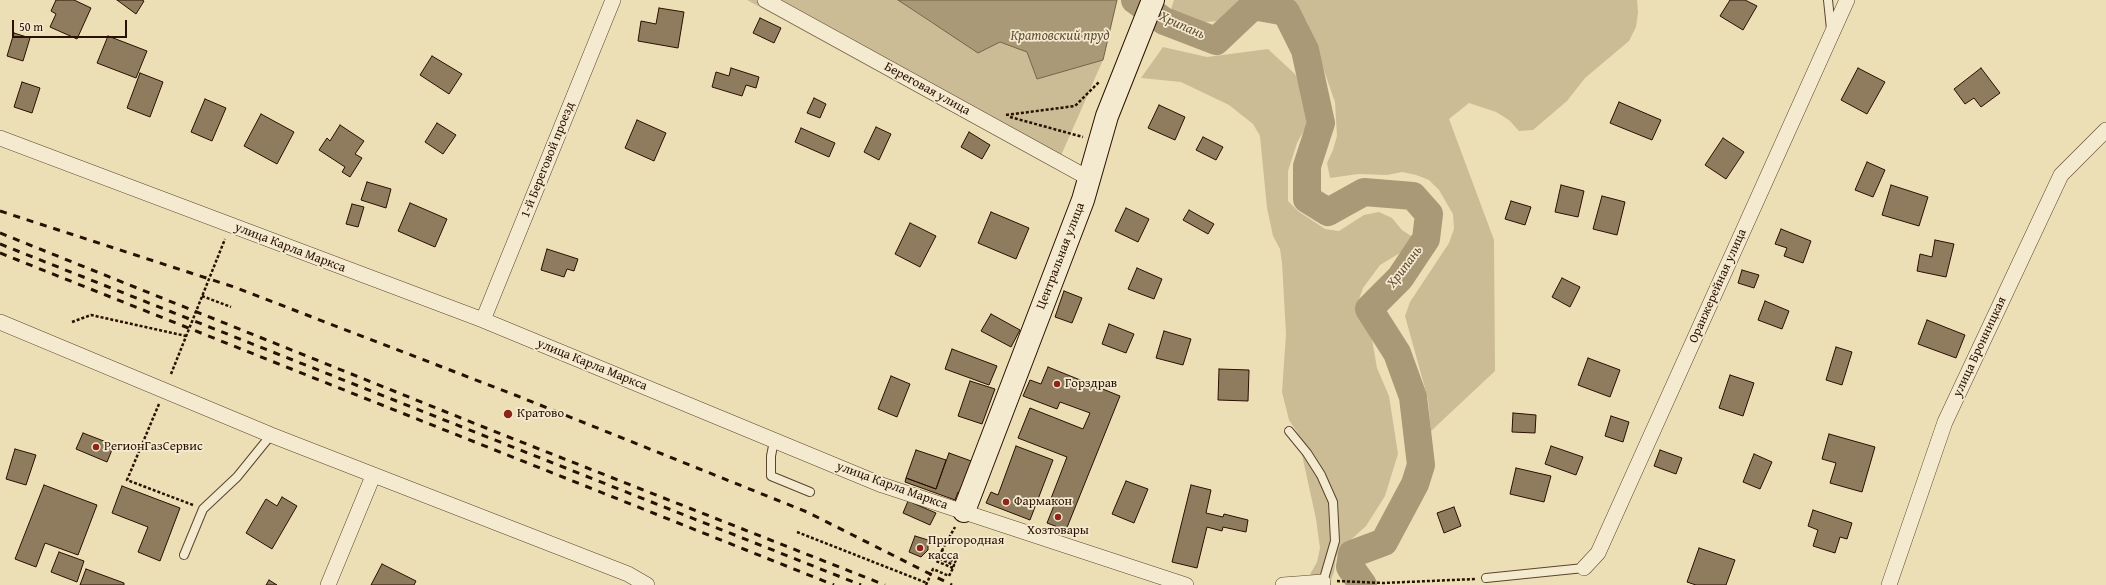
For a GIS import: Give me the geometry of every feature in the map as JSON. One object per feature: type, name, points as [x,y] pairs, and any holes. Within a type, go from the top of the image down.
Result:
[{"type":"street","name":"1-й Береговой проезд","points":[[483,320],[613,0]]},
{"type":"street","name":"Береговая улица","points":[[765,0],[1090,179]]},
{"type":"street","name":"Центральная улица","points":[[964,511],[1090,179],[1107,116],[1153,0]]},
{"type":"street","name":"Оранжерейная улица","points":[[1584,568],[1598,553],[1847,0]]},
{"type":"street","name":"улица Бронницкая","points":[[1889,585],[1945,422],[2061,175],[2106,130]]},
{"type":"street","name":"улица Карла Маркса","points":[[0,138],[483,320],[882,486],[964,511],[1186,585]]},
{"type":"street","points":[[0,322],[373,476],[628,574],[647,585]]},
{"type":"street","points":[[328,585],[373,476]]},
{"type":"street","points":[[1282,585],[1323,582]]},
{"type":"lane","points":[[1828,0],[1832,32]]},
{"type":"lane","points":[[1289,431],[1307,452],[1321,475],[1333,502],[1335,541],[1323,582]]},
{"type":"lane","points":[[184,555],[203,509],[236,477],[271,435]]},
{"type":"lane","points":[[774,441],[771,456],[771,476],[810,492]]},
{"type":"lane","points":[[1486,578],[1584,568]]},
{"type":"path","points":[[1087,138],[1004,115],[1076,106],[1103,79]]},
{"type":"path","points":[[171,374],[220,251]]},
{"type":"path","points":[[202,296],[231,307]]},
{"type":"path","points":[[72,322],[91,315],[186,336]]},
{"type":"path","points":[[159,403],[127,480],[203,509]]},
{"type":"path","points":[[953,568],[936,561],[940,550],[964,511]]},
{"type":"path","points":[[797,532],[927,584],[933,569],[949,576],[953,568],[954,565],[940,559],[941,556],[955,562],[957,558],[940,550]]},
{"type":"path","points":[[1339,581],[1383,583],[1486,578]]},
{"type":"shaded area","points":[[747,0],[898,0],[933,24],[1000,42],[1027,52],[1037,79],[1103,60],[1055,169]]},
{"type":"shaded area","points":[[1174,0],[1243,0],[1220,21],[1205,22],[1169,16]]},
{"type":"shaded area","points":[[1285,0],[1637,0],[1638,13],[1636,27],[1629,41],[1585,78],[1567,101],[1533,130],[1519,131],[1509,120],[1496,112],[1469,103],[1449,119],[1494,240],[1495,371],[1431,431],[1428,399],[1405,316],[1410,302],[1449,243],[1454,229],[1453,214],[1439,190],[1429,180],[1416,175],[1402,172],[1387,175],[1358,174],[1330,178],[1327,163],[1337,136],[1335,102],[1307,22]]},
{"type":"shaded area","points":[[1163,47],[1207,57],[1268,49],[1295,74],[1305,94],[1312,116],[1297,143],[1288,171],[1288,201],[1298,211],[1325,229],[1339,231],[1364,215],[1379,212],[1392,218],[1402,230],[1414,238],[1405,250],[1380,265],[1363,288],[1358,302],[1359,316],[1372,339],[1377,368],[1389,396],[1398,454],[1385,496],[1366,526],[1344,546],[1336,557],[1334,572],[1329,585],[1304,585],[1317,562],[1320,548],[1316,519],[1297,432],[1289,420],[1282,392],[1286,334],[1282,263],[1280,249],[1273,236],[1267,208],[1260,136],[1253,124],[1229,105],[1181,82],[1141,78]]},
{"type":"water","name":"Кратовский пруд","points":[[898,0],[1117,0],[1103,60],[1037,79],[1027,52],[1000,42],[978,53]]},
{"type":"building","points":[[56,0],[74,0],[91,8],[77,39],[50,27],[56,14],[51,11]]},
{"type":"building","points":[[117,0],[142,0],[144,1],[136,14]]},
{"type":"building","points":[[1730,0],[1745,0],[1757,6],[1743,30],[1720,16]]},
{"type":"building","points":[[659,8],[684,12],[678,48],[638,41],[641,21],[656,24]]},
{"type":"building","points":[[760,18],[781,28],[774,43],[753,33]]},
{"type":"building","points":[[14,33],[30,38],[23,61],[7,56]]},
{"type":"building","points":[[108,36],[147,51],[136,78],[97,63]]},
{"type":"building","points":[[432,56],[462,74],[449,94],[420,75]]},
{"type":"building","points":[[731,68],[759,77],[756,88],[746,85],[742,96],[712,87],[716,72],[729,76]]},
{"type":"building","points":[[1858,68],[1885,82],[1867,114],[1841,100]]},
{"type":"building","points":[[1981,68],[2000,93],[1981,107],[1974,98],[1965,104],[1954,89]]},
{"type":"building","points":[[140,73],[163,82],[150,117],[127,108]]},
{"type":"building","points":[[22,82],[40,88],[32,113],[14,107]]},
{"type":"building","points":[[814,98],[826,104],[820,118],[807,113]]},
{"type":"building","points":[[205,99],[226,108],[212,141],[191,132]]},
{"type":"building","points":[[1619,102],[1661,120],[1652,140],[1610,123]]},
{"type":"building","points":[[1159,105],[1185,117],[1175,140],[1148,128]]},
{"type":"building","points":[[261,114],[294,132],[277,164],[244,146]]},
{"type":"building","points":[[637,120],[666,133],[654,161],[625,148]]},
{"type":"building","points":[[437,123],[456,135],[443,154],[425,142]]},
{"type":"building","points":[[340,125],[364,141],[355,154],[362,158],[350,177],[342,172],[345,167],[319,150],[327,138],[330,141]]},
{"type":"building","points":[[876,127],[891,134],[879,160],[864,152]]},
{"type":"building","points":[[801,128],[835,143],[829,157],[795,142]]},
{"type":"building","points":[[969,132],[990,145],[982,159],[961,147]]},
{"type":"building","points":[[1203,137],[1223,147],[1216,160],[1196,150]]},
{"type":"building","points":[[1723,138],[1744,152],[1726,179],[1705,165]]},
{"type":"building","points":[[1867,162],[1885,170],[1873,197],[1855,190]]},
{"type":"building","points":[[367,182],[391,189],[386,208],[361,200]]},
{"type":"building","points":[[1561,185],[1584,191],[1578,217],[1555,212]]},
{"type":"building","points":[[1891,185],[1928,197],[1919,226],[1882,215]]},
{"type":"building","points":[[1602,196],[1625,202],[1617,235],[1593,229]]},
{"type":"building","points":[[1511,201],[1531,207],[1525,225],[1505,219]]},
{"type":"building","points":[[410,203],[447,219],[435,247],[398,231]]},
{"type":"building","points":[[352,204],[364,207],[358,227],[346,224]]},
{"type":"building","points":[[1126,208],[1149,219],[1138,242],[1115,231]]},
{"type":"building","points":[[1189,210],[1214,224],[1208,234],[1183,220]]},
{"type":"building","points":[[991,212],[1029,228],[1016,259],[978,243]]},
{"type":"building","points":[[910,223],[936,236],[920,267],[895,254]]},
{"type":"building","points":[[1781,229],[1811,241],[1803,263],[1784,256],[1787,248],[1775,244]]},
{"type":"building","points":[[1935,240],[1954,244],[1946,277],[1917,271],[1920,254],[1932,257]]},
{"type":"building","points":[[547,249],[578,259],[574,271],[567,269],[564,277],[541,270]]},
{"type":"building","points":[[1137,268],[1162,279],[1154,299],[1128,289]]},
{"type":"building","points":[[1742,270],[1759,275],[1754,288],[1738,283]]},
{"type":"building","points":[[1562,278],[1580,287],[1570,307],[1552,297]]},
{"type":"building","points":[[1064,291],[1082,298],[1072,323],[1055,317]]},
{"type":"building","points":[[1765,301],[1789,311],[1782,329],[1758,320]]},
{"type":"building","points":[[991,314],[1020,330],[1011,347],[981,331]]},
{"type":"building","points":[[1927,320],[1965,335],[1956,358],[1918,344]]},
{"type":"building","points":[[1109,324],[1134,334],[1126,353],[1102,344]]},
{"type":"building","points":[[1164,331],[1191,339],[1183,365],[1156,358]]},
{"type":"building","points":[[1836,347],[1852,352],[1842,385],[1826,380]]},
{"type":"building","points":[[952,349],[997,366],[989,385],[945,369]]},
{"type":"building","points":[[1588,358],[1620,370],[1610,397],[1578,385]]},
{"type":"building","points":[[1048,367],[1120,396],[1066,530],[1047,523],[1055,503],[1050,501],[1067,457],[1018,438],[1030,408],[1083,429],[1090,413],[1060,402],[1057,409],[1023,396],[1030,380],[1041,384]]},
{"type":"building","points":[[1219,369],[1249,370],[1248,401],[1218,400]]},
{"type":"building","points":[[1730,375],[1754,383],[1743,416],[1719,408]]},
{"type":"building","points":[[891,376],[910,384],[897,417],[878,409]]},
{"type":"building","points":[[970,381],[995,389],[982,424],[958,416]]},
{"type":"building","points":[[1513,413],[1536,415],[1535,433],[1512,432]]},
{"type":"building","points":[[1611,416],[1629,422],[1623,442],[1605,436]]},
{"type":"building","points":[[83,433],[114,445],[107,462],[76,449]]},
{"type":"building","points":[[1829,434],[1875,447],[1862,492],[1830,483],[1836,463],[1822,459]]},
{"type":"building","points":[[1016,446],[1053,460],[1030,520],[986,503],[991,492],[998,495]]},
{"type":"building","points":[[1551,446],[1583,457],[1576,475],[1545,464]]},
{"type":"building","points":[[15,449],[36,455],[26,485],[6,479]]},
{"type":"building","points":[[916,450],[946,460],[936,489],[906,478]]},
{"type":"building","points":[[1660,450],[1682,458],[1676,474],[1654,466]]},
{"type":"building","points":[[949,453],[974,462],[962,494],[958,492],[955,500],[905,482],[906,478],[936,489]]},
{"type":"building","points":[[1754,454],[1772,462],[1760,489],[1743,482]]},
{"type":"building","points":[[1516,468],[1551,476],[1544,502],[1510,494]]},
{"type":"building","points":[[1126,481],[1148,489],[1134,523],[1112,514]]},
{"type":"building","points":[[44,485],[97,505],[78,555],[45,543],[36,567],[15,559]]},
{"type":"building","points":[[1191,485],[1211,490],[1206,513],[1223,517],[1224,514],[1248,520],[1246,532],[1223,527],[1222,531],[1207,527],[1197,568],[1172,562]]},
{"type":"building","points":[[122,486],[180,508],[160,561],[138,552],[148,527],[112,513]]},
{"type":"building","points":[[282,497],[297,506],[272,549],[246,533],[266,499],[277,506]]},
{"type":"building","points":[[908,501],[936,513],[930,525],[903,513]]},
{"type":"building","points":[[1454,507],[1461,526],[1444,533],[1437,513]]},
{"type":"building","points":[[1813,510],[1852,523],[1847,539],[1840,537],[1835,553],[1813,546],[1818,530],[1808,526]]},
{"type":"building","name":"Пригородная касса","points":[[915,536],[928,540],[928,550],[921,557],[909,552]]},
{"type":"building","points":[[1699,548],[1735,560],[1726,585],[1696,585],[1687,582]]},
{"type":"building","points":[[59,552],[84,561],[77,582],[51,572]]},
{"type":"building","points":[[382,564],[416,581],[414,585],[371,585]]},
{"type":"building","points":[[86,569],[124,583],[124,585],[80,585]]},
{"type":"building","points":[[269,580],[277,585],[266,585]]},
{"type":"waterway","name":"Хрипань","points":[[1135,0],[1164,21],[1216,41],[1253,6],[1286,12],[1305,50],[1321,123],[1307,166],[1307,199],[1328,212],[1364,192],[1413,196],[1429,214],[1426,239],[1400,278],[1369,309],[1397,353],[1413,397],[1421,465],[1415,484],[1384,542],[1352,554],[1350,567],[1363,585]]},
{"type":"railway","points":[[0,211],[234,287],[515,395],[807,512],[952,585]]},
{"type":"railway","points":[[0,233],[501,434],[885,585]]},
{"type":"railway","points":[[0,244],[861,585]]},
{"type":"railway","points":[[0,253],[834,585]]},
{"type":"place","name":"Горздрав","points":[[1057,384]]},
{"type":"place","name":"Кратово","points":[[508,414]]},
{"type":"place","name":"РегионГазСервис","points":[[96,447]]},
{"type":"place","name":"Фармакон","points":[[1006,502]]},
{"type":"place","name":"Хозтовары","points":[[1058,517]]},
{"type":"place","name":"Пригородная касса","points":[[920,548]]}]
